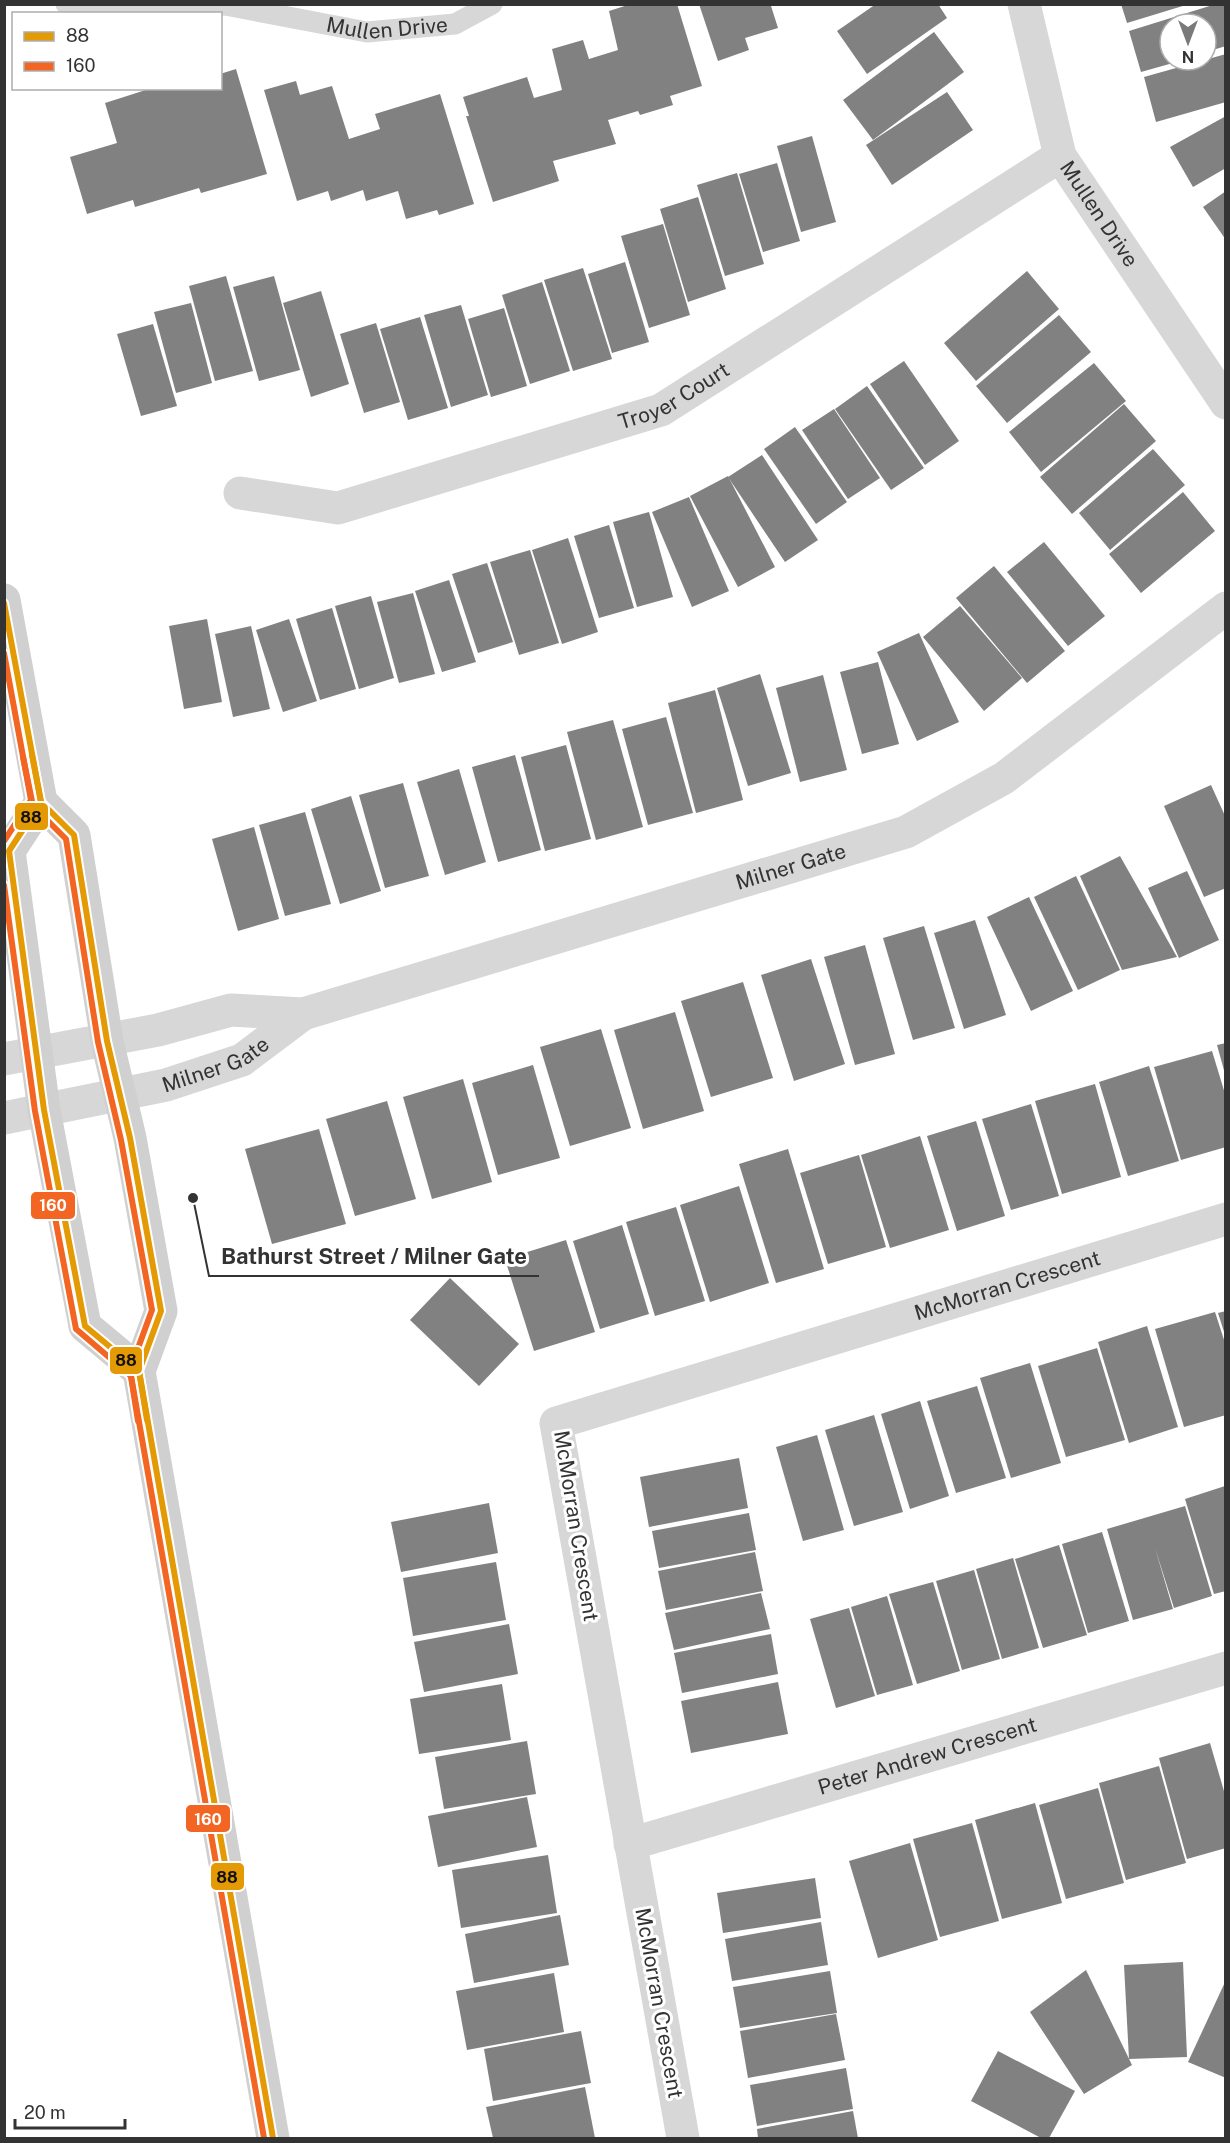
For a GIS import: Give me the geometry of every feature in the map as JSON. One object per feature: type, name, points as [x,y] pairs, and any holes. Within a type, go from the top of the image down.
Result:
[{"type":"main road","points":[[4,600],[8,641],[40,802],[74,835],[107,1041],[118,1096],[130,1138],[161,1311],[139,1371],[273,2139]]},
{"type":"main road","points":[[40,802],[9,851],[45,1110],[85,1326],[139,1371]]},
{"type":"street","name":"Mullen Drive","points":[[1024,4],[1060,156],[1226,403]]},
{"type":"street","name":"Troyer Court","points":[[240,493],[338,508],[662,410],[1060,156]]},
{"type":"street","name":"Milner Gate","points":[[4,1059],[107,1041],[231,1010],[303,1014],[906,832],[1004,778],[1226,608]]},
{"type":"street","name":"Milner Gate","points":[[4,1118],[166,1085],[242,1060],[303,1014]]},
{"type":"street","name":"McMorran Crescent","points":[[683,2139],[556,1423],[1226,1219]]},
{"type":"street","name":"Peter Andrew Crescent","points":[[630,1844],[1226,1668]]},
{"type":"lane","name":"Mullen Drive","points":[[66,4],[72,10],[101,12]]},
{"type":"lane","name":"Mullen Drive","points":[[129,12],[225,5],[368,32],[455,24],[492,4]]},
{"type":"building","points":[[631,4],[677,4],[702,86],[670,96],[673,105],[640,115],[638,111],[608,120],[616,144],[553,161],[559,181],[493,202],[466,116],[469,116],[463,97],[527,77],[534,98],[562,90],[552,49],[583,40],[589,59],[618,50],[609,11]]},
{"type":"building","points":[[699,4],[775,4],[771,6],[778,28],[745,38],[749,50],[718,61]]},
{"type":"building","points":[[876,4],[938,4],[947,18],[867,74],[837,31]]},
{"type":"building","points":[[1121,4],[1186,5],[1158,12],[1127,23]]},
{"type":"building","points":[[1216,4],[1226,4],[1226,46],[1218,48],[1218,12],[1190,12]]},
{"type":"building","points":[[1158,22],[1158,67],[1141,72],[1129,31]]},
{"type":"building","points":[[934,32],[964,72],[873,140],[843,100]]},
{"type":"building","points":[[1226,54],[1226,102],[1156,122],[1144,77],[1162,72],[1218,72],[1218,56]]},
{"type":"building","points":[[236,69],[267,174],[201,193],[199,188],[135,207],[133,200],[87,214],[70,157],[117,143],[105,103],[146,90],[222,90],[222,73]]},
{"type":"building","points":[[296,81],[300,95],[332,86],[349,139],[380,129],[375,114],[440,94],[474,204],[439,215],[437,210],[406,219],[398,191],[366,201],[363,190],[331,201],[328,191],[297,201],[264,90]]},
{"type":"building","points":[[947,92],[973,130],[892,185],[866,145]]},
{"type":"building","points":[[1226,116],[1226,168],[1193,187],[1170,147]]},
{"type":"building","points":[[812,136],[836,222],[801,232],[777,146]]},
{"type":"building","points":[[777,163],[800,241],[763,252],[739,174]]},
{"type":"building","points":[[737,173],[764,264],[725,276],[697,185]]},
{"type":"building","points":[[1226,191],[1226,240],[1203,207]]},
{"type":"building","points":[[698,197],[726,289],[688,302],[660,209]]},
{"type":"building","points":[[663,224],[690,315],[649,328],[621,236]]},
{"type":"building","points":[[625,262],[649,342],[612,353],[588,274]]},
{"type":"building","points":[[583,268],[612,359],[573,371],[544,280]]},
{"type":"building","points":[[1027,271],[1059,309],[976,381],[944,343]]},
{"type":"building","points":[[226,276],[253,371],[215,381],[189,286]]},
{"type":"building","points":[[274,276],[300,370],[259,381],[233,287]]},
{"type":"building","points":[[542,282],[570,371],[530,384],[502,295]]},
{"type":"building","points":[[321,291],[349,384],[311,397],[283,303]]},
{"type":"building","points":[[191,303],[212,383],[176,393],[154,312]]},
{"type":"building","points":[[461,305],[488,395],[451,407],[424,315]]},
{"type":"building","points":[[504,308],[527,386],[491,397],[468,319]]},
{"type":"building","points":[[1059,315],[1091,352],[1007,423],[976,386]]},
{"type":"building","points":[[420,317],[448,408],[408,420],[380,329]]},
{"type":"building","points":[[376,323],[400,402],[364,413],[340,334]]},
{"type":"building","points":[[153,324],[177,406],[141,416],[117,334]]},
{"type":"building","points":[[904,361],[959,441],[925,465],[870,384]]},
{"type":"building","points":[[1094,363],[1126,401],[1041,472],[1009,432]]},
{"type":"building","points":[[867,386],[924,468],[891,490],[835,409]]},
{"type":"building","points":[[1124,404],[1156,441],[1072,514],[1040,477]]},
{"type":"building","points":[[834,409],[880,478],[848,499],[802,430]]},
{"type":"building","points":[[795,427],[847,502],[816,524],[764,449]]},
{"type":"building","points":[[1153,449],[1185,485],[1110,550],[1079,513]]},
{"type":"building","points":[[762,455],[818,540],[785,562],[728,477]]},
{"type":"building","points":[[728,476],[775,567],[738,587],[690,496]]},
{"type":"building","points":[[1183,492],[1215,531],[1141,593],[1109,554]]},
{"type":"building","points":[[689,497],[729,591],[692,607],[652,512]]},
{"type":"building","points":[[649,512],[673,597],[637,607],[613,522]]},
{"type":"building","points":[[609,525],[634,608],[599,618],[574,536]]},
{"type":"building","points":[[568,538],[598,632],[562,644],[532,550]]},
{"type":"building","points":[[1044,542],[1105,616],[1068,646],[1007,572]]},
{"type":"building","points":[[530,550],[559,643],[519,655],[490,562]]},
{"type":"building","points":[[487,563],[513,642],[478,653],[452,574]]},
{"type":"building","points":[[994,566],[1065,651],[1027,683],[956,598]]},
{"type":"building","points":[[449,580],[476,662],[442,672],[415,591]]},
{"type":"building","points":[[413,593],[435,674],[399,683],[377,602]]},
{"type":"building","points":[[371,596],[394,678],[359,689],[335,606]]},
{"type":"building","points":[[960,606],[1022,678],[984,711],[923,637]]},
{"type":"building","points":[[332,608],[356,689],[320,700],[296,619]]},
{"type":"building","points":[[207,619],[222,702],[184,709],[169,626]]},
{"type":"building","points":[[289,619],[317,701],[283,712],[256,630]]},
{"type":"building","points":[[251,626],[270,709],[233,717],[215,634]]},
{"type":"building","points":[[919,633],[959,722],[917,741],[877,652]]},
{"type":"building","points":[[878,662],[899,744],[862,754],[840,672]]},
{"type":"building","points":[[760,674],[791,773],[748,786],[717,688]]},
{"type":"building","points":[[823,675],[847,770],[800,782],[776,688]]},
{"type":"building","points":[[715,690],[743,800],[696,813],[668,703]]},
{"type":"building","points":[[666,717],[693,813],[648,825],[622,729]]},
{"type":"building","points":[[613,720],[643,827],[596,840],[567,732]]},
{"type":"building","points":[[566,745],[591,839],[545,851],[521,757]]},
{"type":"building","points":[[515,755],[541,850],[498,862],[472,767]]},
{"type":"building","points":[[459,769],[486,862],[445,875],[417,782]]},
{"type":"building","points":[[403,783],[429,876],[385,888],[359,795]]},
{"type":"building","points":[[1211,785],[1226,818],[1226,888],[1204,897],[1164,806]]},
{"type":"building","points":[[351,796],[381,891],[340,904],[311,809]]},
{"type":"building","points":[[305,812],[331,904],[285,916],[259,825]]},
{"type":"building","points":[[254,827],[279,919],[238,931],[212,839]]},
{"type":"building","points":[[1120,856],[1177,957],[1122,970],[1080,876]]},
{"type":"building","points":[[1187,871],[1219,940],[1179,958],[1148,888]]},
{"type":"building","points":[[1076,876],[1120,970],[1078,990],[1034,897]]},
{"type":"building","points":[[1029,897],[1073,991],[1031,1011],[987,917]]},
{"type":"building","points":[[975,920],[1006,1015],[964,1029],[934,933]]},
{"type":"building","points":[[924,926],[955,1028],[913,1040],[883,938]]},
{"type":"building","points":[[865,945],[895,1054],[855,1065],[824,957]]},
{"type":"building","points":[[811,959],[845,1064],[794,1081],[761,975]]},
{"type":"building","points":[[743,982],[773,1078],[711,1097],[681,1001]]},
{"type":"building","points":[[675,1012],[704,1111],[643,1129],[614,1030]]},
{"type":"building","points":[[601,1029],[631,1128],[570,1146],[540,1047]]},
{"type":"building","points":[[1226,1043],[1226,1074],[1225,1074],[1217,1045]]},
{"type":"building","points":[[1212,1051],[1226,1097],[1226,1147],[1181,1160],[1154,1067]]},
{"type":"building","points":[[533,1065],[560,1158],[498,1175],[472,1083]]},
{"type":"building","points":[[1149,1066],[1179,1161],[1128,1176],[1099,1082]]},
{"type":"building","points":[[463,1079],[492,1182],[432,1199],[403,1097]]},
{"type":"building","points":[[1095,1084],[1121,1177],[1062,1194],[1035,1101]]},
{"type":"building","points":[[387,1101],[416,1199],[355,1216],[326,1119]]},
{"type":"building","points":[[1031,1104],[1059,1196],[1011,1210],[982,1119]]},
{"type":"building","points":[[976,1121],[1005,1216],[957,1231],[927,1136]]},
{"type":"building","points":[[319,1129],[346,1224],[272,1244],[245,1149]]},
{"type":"building","points":[[920,1136],[949,1230],[890,1248],[861,1155]]},
{"type":"building","points":[[788,1149],[824,1269],[776,1283],[739,1164]]},
{"type":"building","points":[[859,1155],[886,1247],[828,1264],[800,1173]]},
{"type":"building","points":[[739,1186],[769,1283],[710,1302],[680,1205]]},
{"type":"building","points":[[676,1207],[705,1301],[655,1316],[626,1222]]},
{"type":"building","points":[[622,1225],[649,1314],[600,1329],[573,1241]]},
{"type":"building","points":[[566,1240],[595,1332],[534,1351],[505,1259]]},
{"type":"building","points":[[450,1278],[519,1344],[479,1386],[410,1320]]},
{"type":"building","points":[[1226,1311],[1226,1335],[1225,1335],[1218,1313]]},
{"type":"building","points":[[1215,1312],[1226,1346],[1226,1415],[1184,1427],[1155,1329]]},
{"type":"building","points":[[1147,1326],[1178,1427],[1129,1443],[1098,1342]]},
{"type":"building","points":[[1097,1348],[1125,1440],[1066,1457],[1038,1366]]},
{"type":"building","points":[[1030,1363],[1061,1463],[1011,1478],[980,1378]]},
{"type":"building","points":[[977,1386],[1006,1478],[956,1493],[927,1401]]},
{"type":"building","points":[[920,1401],[949,1496],[910,1509],[881,1414]]},
{"type":"building","points":[[874,1415],[903,1512],[854,1526],[825,1430]]},
{"type":"building","points":[[817,1435],[844,1530],[803,1541],[776,1447]]},
{"type":"building","points":[[739,1458],[748,1508],[649,1527],[640,1477]]},
{"type":"building","points":[[1225,1486],[1226,1591],[1214,1594],[1185,1499]]},
{"type":"building","points":[[489,1503],[498,1553],[401,1572],[391,1522]]},
{"type":"building","points":[[1185,1506],[1212,1596],[1174,1608],[1155,1548],[1173,1609],[1133,1620],[1107,1529]]},
{"type":"building","points":[[749,1513],[756,1550],[659,1568],[652,1531]]},
{"type":"building","points":[[1102,1532],[1129,1621],[1088,1633],[1062,1544]]},
{"type":"building","points":[[1059,1545],[1087,1635],[1043,1648],[1015,1559]]},
{"type":"building","points":[[755,1552],[763,1591],[666,1610],[658,1571]]},
{"type":"building","points":[[1013,1558],[1039,1648],[1002,1659],[976,1569]]},
{"type":"building","points":[[496,1562],[506,1620],[413,1636],[403,1578]]},
{"type":"building","points":[[974,1570],[1000,1659],[962,1670],[936,1581]]},
{"type":"building","points":[[933,1582],[960,1671],[917,1684],[889,1594]]},
{"type":"building","points":[[761,1593],[770,1629],[674,1650],[665,1613]]},
{"type":"building","points":[[887,1596],[913,1685],[877,1695],[851,1607]]},
{"type":"building","points":[[849,1608],[875,1696],[836,1708],[810,1619]]},
{"type":"building","points":[[509,1624],[518,1674],[424,1692],[414,1642]]},
{"type":"building","points":[[771,1634],[778,1674],[682,1693],[674,1653]]},
{"type":"building","points":[[778,1682],[788,1734],[691,1753],[681,1701]]},
{"type":"building","points":[[502,1684],[511,1740],[419,1754],[410,1699]]},
{"type":"building","points":[[527,1741],[536,1794],[444,1809],[435,1757]]},
{"type":"building","points":[[1210,1743],[1226,1798],[1226,1848],[1187,1859],[1159,1758]]},
{"type":"building","points":[[1159,1766],[1186,1863],[1126,1880],[1099,1783]]},
{"type":"building","points":[[1098,1788],[1124,1883],[1066,1899],[1039,1805]]},
{"type":"building","points":[[527,1797],[537,1847],[438,1867],[428,1816]]},
{"type":"building","points":[[1035,1803],[1062,1903],[1002,1919],[975,1820]]},
{"type":"building","points":[[972,1823],[999,1921],[940,1937],[913,1839]]},
{"type":"building","points":[[910,1843],[938,1940],[878,1958],[849,1861]]},
{"type":"building","points":[[548,1855],[557,1913],[461,1928],[452,1870]]},
{"type":"building","points":[[815,1878],[821,1918],[723,1933],[717,1893]]},
{"type":"building","points":[[560,1915],[569,1965],[474,1983],[465,1934]]},
{"type":"building","points":[[821,1922],[828,1965],[732,1981],[725,1939]]},
{"type":"building","points":[[1183,1962],[1187,2057],[1129,2059],[1124,1965]]},
{"type":"building","points":[[1086,1970],[1132,2065],[1084,2094],[1030,2012]]},
{"type":"building","points":[[830,1971],[837,2013],[740,2028],[733,1987]]},
{"type":"building","points":[[554,1973],[564,2032],[467,2050],[456,1991]]},
{"type":"building","points":[[1226,1980],[1226,2078],[1188,2062]]},
{"type":"building","points":[[836,2014],[845,2060],[748,2078],[740,2031]]},
{"type":"building","points":[[581,2031],[591,2083],[493,2101],[484,2049]]},
{"type":"building","points":[[998,2051],[1075,2091],[1049,2138],[1041,2138],[971,2101]]},
{"type":"building","points":[[846,2068],[853,2109],[757,2126],[750,2085]]},
{"type":"building","points":[[585,2087],[595,2138],[493,2138],[486,2107]]},
{"type":"building","points":[[853,2111],[858,2138],[758,2138],[757,2129]]},
{"type":"transit line","name":"88","points":[[4,603],[41,802],[9,851],[44,1110],[85,1326],[139,1371],[273,2138]]},
{"type":"transit line","name":"160","points":[[4,653],[31,800],[4,841]]},
{"type":"transit line","name":"88","points":[[32,755],[41,802],[74,835],[107,1041],[130,1138],[161,1311],[139,1371],[147,1420]]},
{"type":"transit line","name":"160","points":[[23,757],[33,806],[66,839],[98,1042],[121,1140],[152,1310],[130,1370],[138,1421]]},
{"type":"transit line","name":"160","points":[[4,885],[35,1111],[76,1329],[131,1376],[264,2138]]},
{"type":"place","name":"Bathurst Street / Milner Gate","points":[[193,1198]]}]
